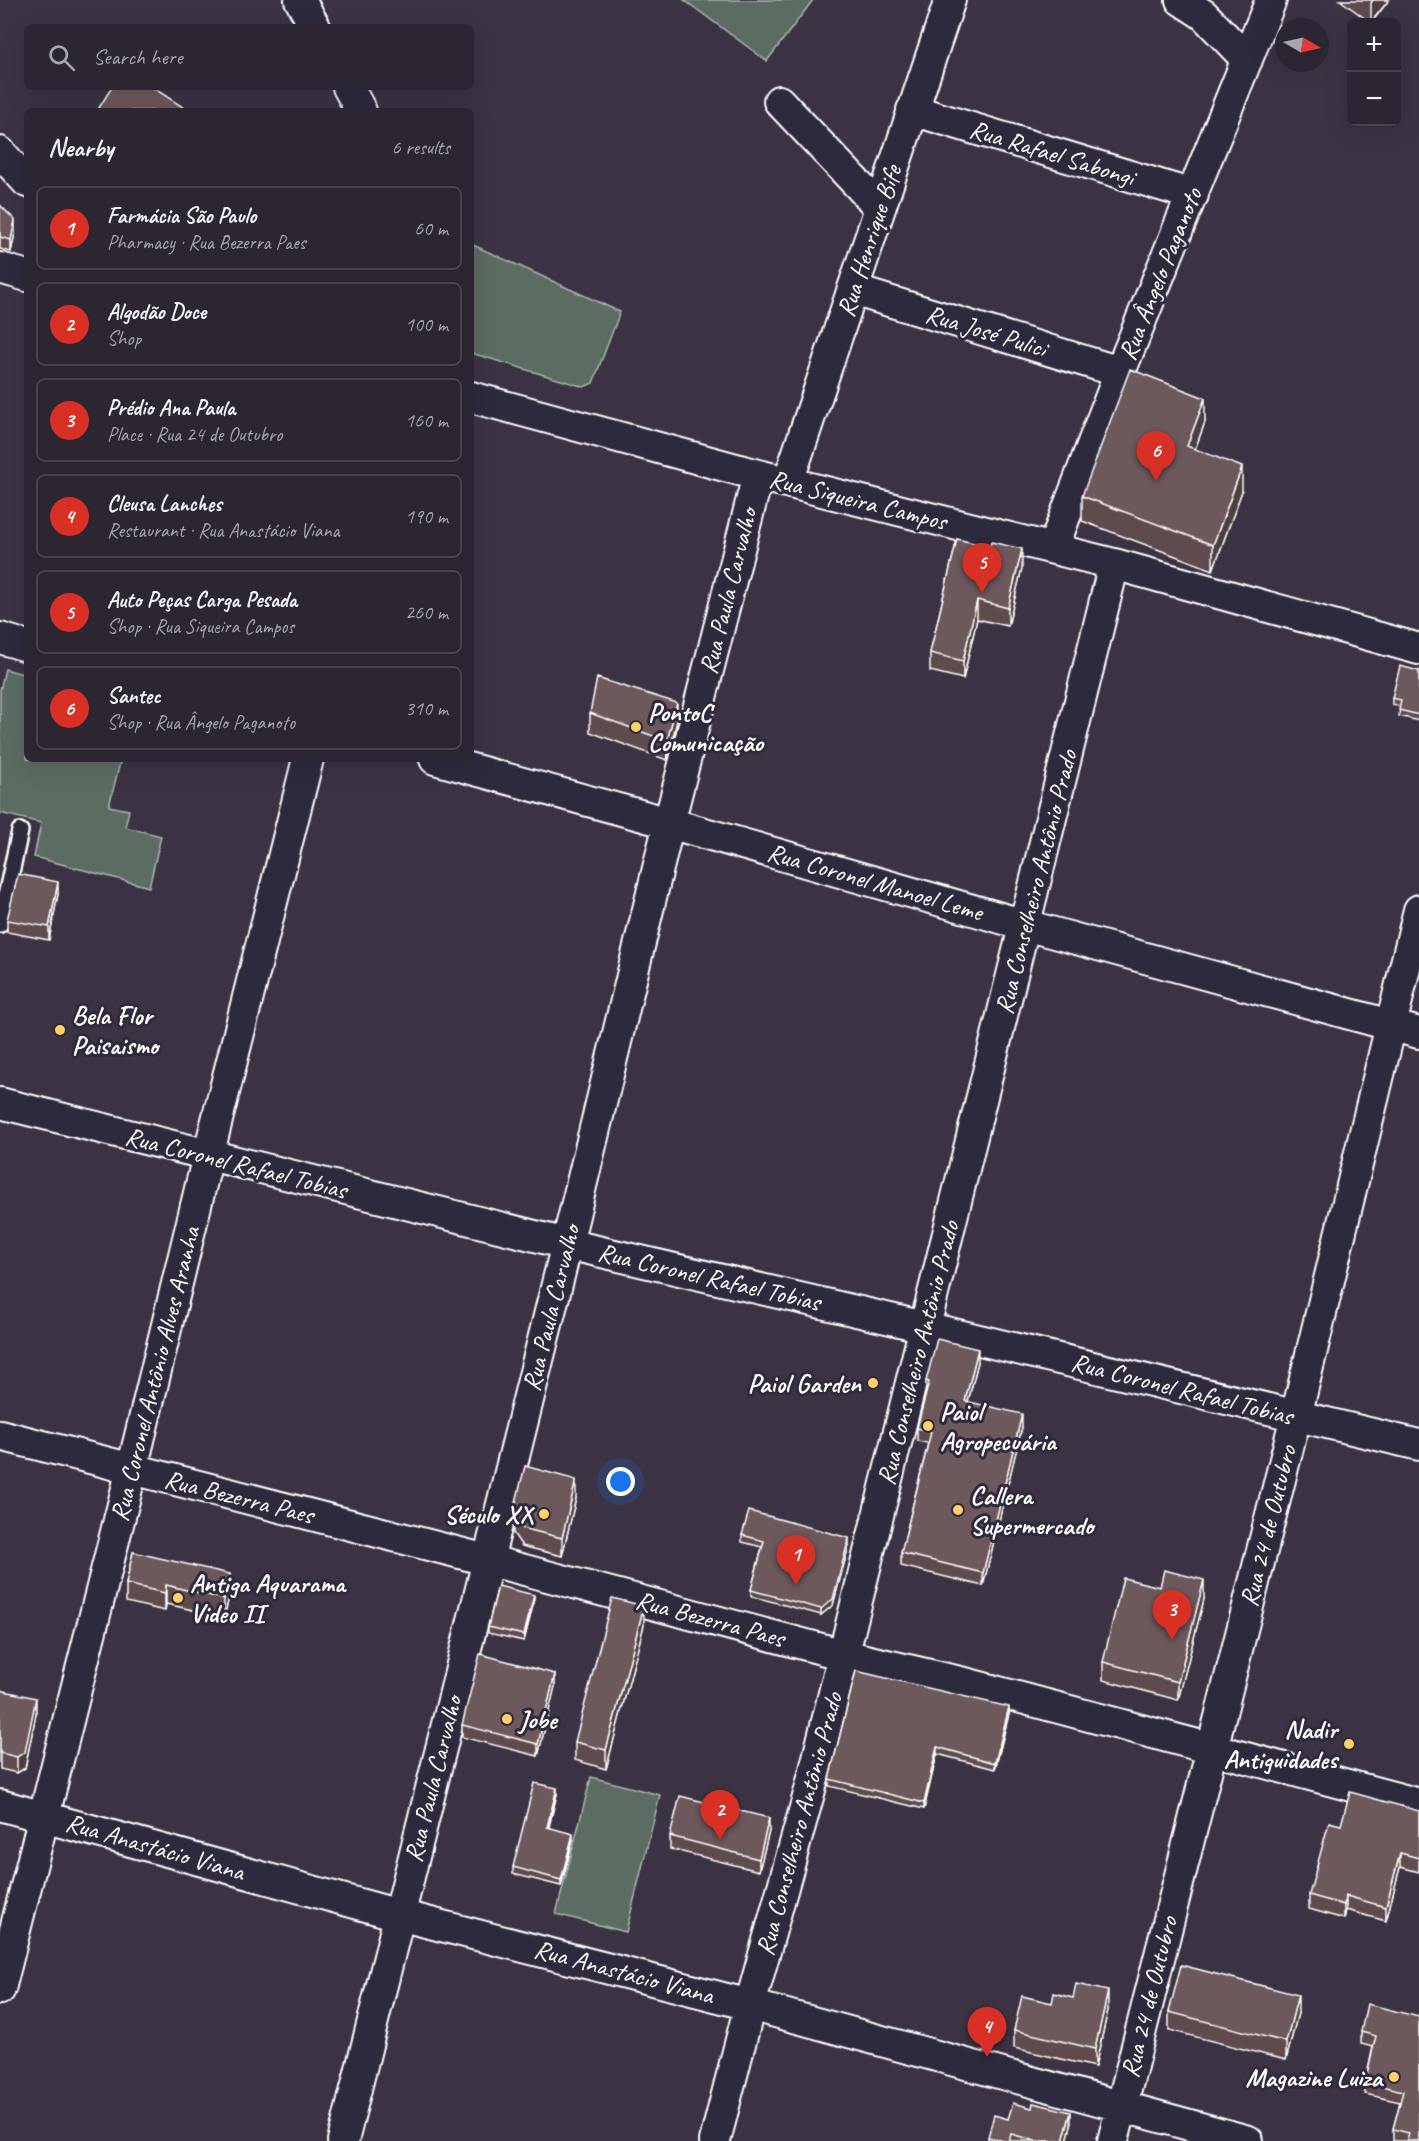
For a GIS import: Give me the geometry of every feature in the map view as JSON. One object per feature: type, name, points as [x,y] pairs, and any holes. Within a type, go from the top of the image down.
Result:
[{"type":"street","points":[[300,0],[313,24]]},
{"type":"street","name":"Rua Henrique Bife","points":[[788,482],[950,0]]},
{"type":"street","points":[[1181,0],[1204,15],[1247,60]]},
{"type":"street","name":"Rua Ângelo Paganoto","points":[[1053,548],[1120,372],[1270,0]]},
{"type":"street","points":[[350,90],[360,108]]},
{"type":"street","points":[[779,101],[879,207]]},
{"type":"street","name":"Rua Rafael Sabongi","points":[[912,111],[1193,195]]},
{"type":"street","points":[[0,152],[24,179]]},
{"type":"street","points":[[0,268],[24,275]]},
{"type":"street","name":"Rua José Pulici","points":[[853,290],[1120,372]]},
{"type":"street","name":"Rua Siqueira Campos","points":[[474,398],[758,475],[1114,564],[1419,649]]},
{"type":"street","name":"Rua Paula Carvalho","points":[[343,2141],[567,1245],[669,823],[758,475]]},
{"type":"street","name":"Rua Conselheiro Antônio Prado","points":[[715,2141],[810,1790],[1114,564]]},
{"type":"street","points":[[0,638],[24,645]]},
{"type":"street","name":"Rua Coronel Antônio Alves Aranha","points":[[0,1989],[307,762]]},
{"type":"street","name":"Rua Coronel Manoel Leme","points":[[446,762],[669,823],[1025,926],[1405,1029]]},
{"type":"street","name":"Rua 24 de Outubro","points":[[1113,2141],[1296,1416],[1405,1029],[1419,910]]},
{"type":"street","name":"Rua Coronel Rafael Tobias","points":[[0,1104],[567,1245],[1419,1445]]},
{"type":"street","name":"Rua Bezerra Paes","points":[[0,1435],[487,1560],[844,1655],[954,1680],[1419,1804]]},
{"type":"street","name":"Rua Anastácio Viana","points":[[0,1805],[399,1915],[750,2005],[1248,2141]]},
{"type":"lane","points":[[0,924],[20,831]]},
{"type":"green space","points":[[684,0],[813,0],[767,61]]},
{"type":"green space","points":[[474,245],[620,312],[593,383],[584,387],[474,354]]},
{"type":"green space","points":[[5,669],[24,674],[24,762],[120,762],[109,806],[129,810],[125,827],[161,836],[149,887],[34,857],[41,823],[0,813],[0,690]]},
{"type":"green space","points":[[591,1777],[660,1795],[626,1932],[556,1914]]},
{"type":"building","points":[[110,90],[157,90],[184,108],[99,108]]},
{"type":"building","points":[[0,205],[15,220],[11,240],[0,237]]},
{"type":"building","points":[[1130,369],[1205,398],[1187,446],[1242,467],[1213,545],[1082,496]]},
{"type":"building","points":[[957,539],[990,547],[991,542],[1022,549],[1008,608],[977,600],[963,661],[930,653]]},
{"type":"building","points":[[1400,666],[1419,671],[1419,715],[1399,710],[1401,700],[1392,698]]},
{"type":"building","points":[[597,678],[677,703],[667,741],[590,713]]},
{"type":"building","points":[[18,874],[58,882],[49,927],[7,920]]},
{"type":"building","points":[[937,1339],[978,1349],[965,1401],[1022,1414],[983,1573],[901,1553],[931,1432],[917,1428]]},
{"type":"building","name":"Século XX","points":[[525,1466],[576,1480],[562,1538],[522,1528],[513,1514]]},
{"type":"building","points":[[749,1511],[849,1538],[833,1599],[821,1609],[751,1590],[764,1541],[742,1535]]},
{"type":"building","points":[[133,1552],[230,1574],[224,1599],[166,1585],[165,1593],[126,1584]]},
{"type":"building","points":[[1164,1570],[1204,1580],[1178,1682],[1103,1662],[1123,1578],[1160,1587]]},
{"type":"building","points":[[498,1586],[534,1595],[524,1635],[488,1627]]},
{"type":"building","points":[[612,1598],[644,1606],[606,1750],[575,1742]]},
{"type":"building","name":"Jobe","points":[[480,1654],[555,1674],[538,1744],[462,1725]]},
{"type":"building","points":[[856,1671],[1009,1707],[995,1763],[937,1747],[924,1803],[829,1779]]},
{"type":"building","points":[[0,1690],[36,1698],[25,1752],[17,1757],[0,1753]]},
{"type":"building","points":[[534,1783],[557,1788],[547,1827],[573,1834],[561,1880],[513,1867]]},
{"type":"building","points":[[1350,1792],[1419,1811],[1419,1858],[1400,1853],[1386,1907],[1346,1896],[1344,1905],[1309,1895],[1329,1822],[1341,1825]]},
{"type":"building","points":[[680,1796],[769,1818],[759,1859],[670,1836]]},
{"type":"building","points":[[1181,1965],[1298,1995],[1286,2042],[1169,2012]]},
{"type":"building","points":[[1076,1984],[1108,1991],[1095,2049],[1014,2030],[1022,1996],[1052,2003],[1054,1993],[1073,1998]]},
{"type":"building","points":[[1367,2004],[1419,2017],[1419,2141],[1407,2141],[1409,2133],[1393,2129],[1403,2091],[1365,2082],[1376,2036],[1361,2032]]},
{"type":"building","points":[[1013,2103],[1032,2108],[1033,2103],[1071,2112],[1063,2141],[1037,2141],[1011,2134],[1009,2141],[988,2137],[994,2115],[1008,2119]]},
{"type":"place","name":"Santec","points":[[1156,481]]},
{"type":"place","name":"Auto Peças Carga Pesada","points":[[982,593]]},
{"type":"place","name":"PontoC Comunicação","points":[[636,727]]},
{"type":"place","name":"Bela Flor Paisaismo","points":[[60,1030]]},
{"type":"place","name":"Paiol Garden","points":[[873,1383]]},
{"type":"place","name":"Paiol Agropecuária","points":[[928,1426]]},
{"type":"place","name":"Callera Supermercado","points":[[958,1510]]},
{"type":"place","name":"Século XX","points":[[544,1514]]},
{"type":"place","name":"Farmácia São Paulo","points":[[796,1585]]},
{"type":"place","name":"Antiga Aquarama Video II","points":[[178,1598]]},
{"type":"place","name":"Prédio Ana Paula","points":[[1172,1640]]},
{"type":"place","name":"Jobe","points":[[507,1719]]},
{"type":"place","name":"Nadir Antiguidades","points":[[1349,1744]]},
{"type":"place","name":"Algodão Doce","points":[[720,1840]]},
{"type":"place","name":"Cleusa Lanches","points":[[987,2057]]},
{"type":"place","name":"Magazine Luiza","points":[[1394,2077]]}]
